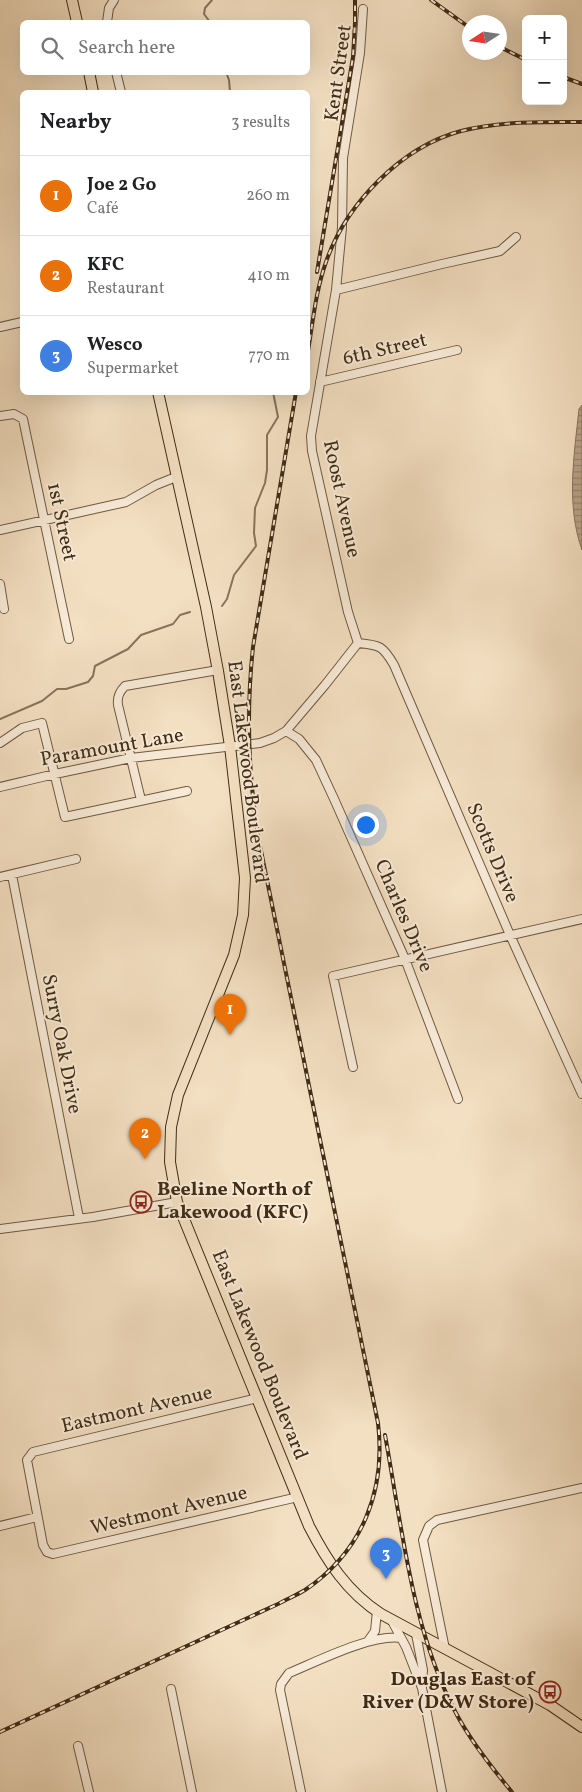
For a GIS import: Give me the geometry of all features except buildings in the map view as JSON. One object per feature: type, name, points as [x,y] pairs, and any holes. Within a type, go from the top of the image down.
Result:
[{"type":"main road","points":[[72,0],[77,20]]},
{"type":"main road","points":[[90,75],[93,90]]},
{"type":"main road","name":"East Lakewood Boulevard","points":[[159,395],[206,607],[218,670],[230,746],[245,878],[243,915],[234,955],[178,1095],[171,1127],[170,1162],[177,1202],[317,1542],[333,1568],[354,1592],[377,1611],[416,1634],[550,1705],[582,1727]]},
{"type":"street","points":[[107,20],[109,8],[114,0]]},
{"type":"street","name":"Kent Street","points":[[336,290],[342,227],[343,158],[360,53],[363,9]]},
{"type":"street","points":[[117,75],[120,90]]},
{"type":"street","points":[[336,290],[500,251],[516,237]]},
{"type":"street","name":"Roost Avenue","points":[[336,290],[310,436],[348,612],[358,643]]},
{"type":"street","points":[[0,327],[20,322]]},
{"type":"street","name":"6th Street","points":[[320,382],[457,350]]},
{"type":"street","name":"1st Street","points":[[0,416],[14,414],[23,419],[69,639]]},
{"type":"street","points":[[0,530],[126,502],[156,485],[176,477]]},
{"type":"street","points":[[0,584],[4,609]]},
{"type":"street","points":[[230,746],[260,743],[286,731],[325,686],[358,643]]},
{"type":"street","name":"Scotts Drive","points":[[358,643],[372,644],[385,651],[394,665],[510,936],[582,1094]]},
{"type":"street","points":[[141,800],[118,705],[117,699],[120,692],[125,686],[218,670]]},
{"type":"street","points":[[0,743],[22,728],[42,723],[65,816],[187,791]]},
{"type":"street","name":"Charles Drive","points":[[286,731],[299,739],[316,760],[405,959],[458,1099]]},
{"type":"street","name":"Paramount Lane","points":[[0,787],[131,758],[230,746]]},
{"type":"street","points":[[0,877],[76,859]]},
{"type":"street","name":"Surry Oak Drive","points":[[12,875],[79,1218]]},
{"type":"street","points":[[353,1067],[333,976],[582,919]]},
{"type":"street","points":[[0,1229],[177,1202]]},
{"type":"street","name":"Eastmont Avenue","points":[[37,1517],[27,1460],[33,1452],[258,1398]]},
{"type":"street","points":[[445,1649],[423,1540],[429,1526],[437,1520],[582,1488]]},
{"type":"street","name":"Westmont Avenue","points":[[37,1517],[43,1544],[47,1552],[53,1554],[298,1497]]},
{"type":"street","points":[[0,1526],[37,1517]]},
{"type":"street","points":[[368,1642],[375,1630],[377,1611]]},
{"type":"street","points":[[396,1623],[422,1688],[442,1792]]},
{"type":"street","points":[[416,1634],[423,1670],[422,1688]]},
{"type":"street","points":[[301,1792],[280,1690],[283,1680],[289,1672],[368,1642],[390,1636],[401,1638]]},
{"type":"street","points":[[171,1689],[192,1792]]},
{"type":"street","points":[[78,1746],[89,1792]]},
{"type":"shaded area","points":[[582,405],[582,550],[574,516],[573,480],[579,409]]},
{"type":"waterway","points":[[208,20],[204,14],[205,8],[212,0]]},
{"type":"waterway","points":[[227,75],[230,90]]},
{"type":"waterway","points":[[222,606],[227,599],[234,575],[256,546],[254,533],[255,508],[265,483],[267,435],[278,417],[274,395]]},
{"type":"waterway","points":[[0,719],[42,701],[57,689],[66,689],[88,682],[93,676],[95,666],[128,649],[141,635],[173,624],[180,615],[190,612]]},
{"type":"railway","points":[[317,272],[353,57],[355,0]]},
{"type":"railway","points":[[431,0],[462,22]]},
{"type":"railway","points":[[507,50],[522,58]]},
{"type":"railway","points":[[567,78],[582,84]]},
{"type":"railway","points":[[310,338],[320,284],[335,240],[347,219],[362,199],[397,164],[417,150],[461,131],[491,125],[536,122],[582,122]]},
{"type":"railway","points":[[0,1732],[305,1590],[342,1557],[356,1538],[374,1495],[380,1448],[378,1423],[259,841],[250,768],[249,696],[253,647],[295,395]]},
{"type":"railway","points":[[385,1435],[403,1542],[429,1649],[457,1715],[483,1755],[512,1792]]},
{"type":"place","name":"Joe 2 Go","points":[[230,1035]]},
{"type":"place","name":"KFC","points":[[145,1159]]},
{"type":"place","name":"Beeline North of Lakewood (KFC)","points":[[141,1202]]},
{"type":"place","name":"Wesco","points":[[386,1579]]},
{"type":"place","name":"Douglas East of River (D&W Store)","points":[[550,1692]]}]
